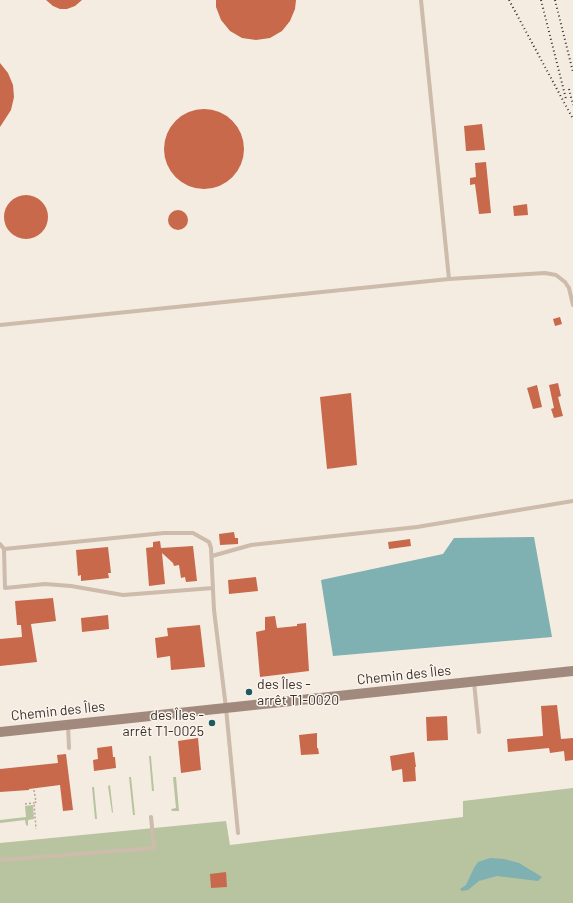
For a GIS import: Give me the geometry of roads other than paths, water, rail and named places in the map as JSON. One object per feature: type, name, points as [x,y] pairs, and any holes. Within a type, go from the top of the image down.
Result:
[{"type":"main road","name":"Chemin des Îles","points":[[0,732],[573,671]]},
{"type":"lane","points":[[421,0],[449,279]]},
{"type":"lane","points":[[0,324],[449,279],[545,273],[556,275],[565,282],[569,288],[573,305]]},
{"type":"lane","points":[[212,556],[251,545],[417,527],[573,501]]},
{"type":"lane","points":[[4,549],[164,533],[193,533],[208,542],[211,548],[212,556],[214,610],[226,708],[238,833]]},
{"type":"lane","points":[[0,544],[4,549],[4,588],[45,584],[64,585],[124,595],[213,588]]},
{"type":"lane","points":[[474,682],[478,732]]},
{"type":"lane","points":[[68,724],[69,748]]},
{"type":"lane","points":[[0,860],[154,848],[151,817]]},
{"type":"water","points":[[534,537],[552,637],[333,656],[321,580],[443,554],[454,538]]},
{"type":"water","points":[[490,858],[504,859],[519,863],[542,877],[538,881],[497,876],[479,881],[468,890],[462,891],[460,889],[466,885],[478,862]]},
{"type":"railway","points":[[509,0],[573,119]]},
{"type":"railway","points":[[541,0],[566,99]]},
{"type":"railway","points":[[555,0],[573,72]]},
{"type":"railway","points":[[569,89],[573,105]]},
{"type":"place","name":"des Îles - arrêt T1-0020","points":[[249,692]]},
{"type":"place","name":"des Îles - arrêt T1-0025","points":[[212,723]]}]
